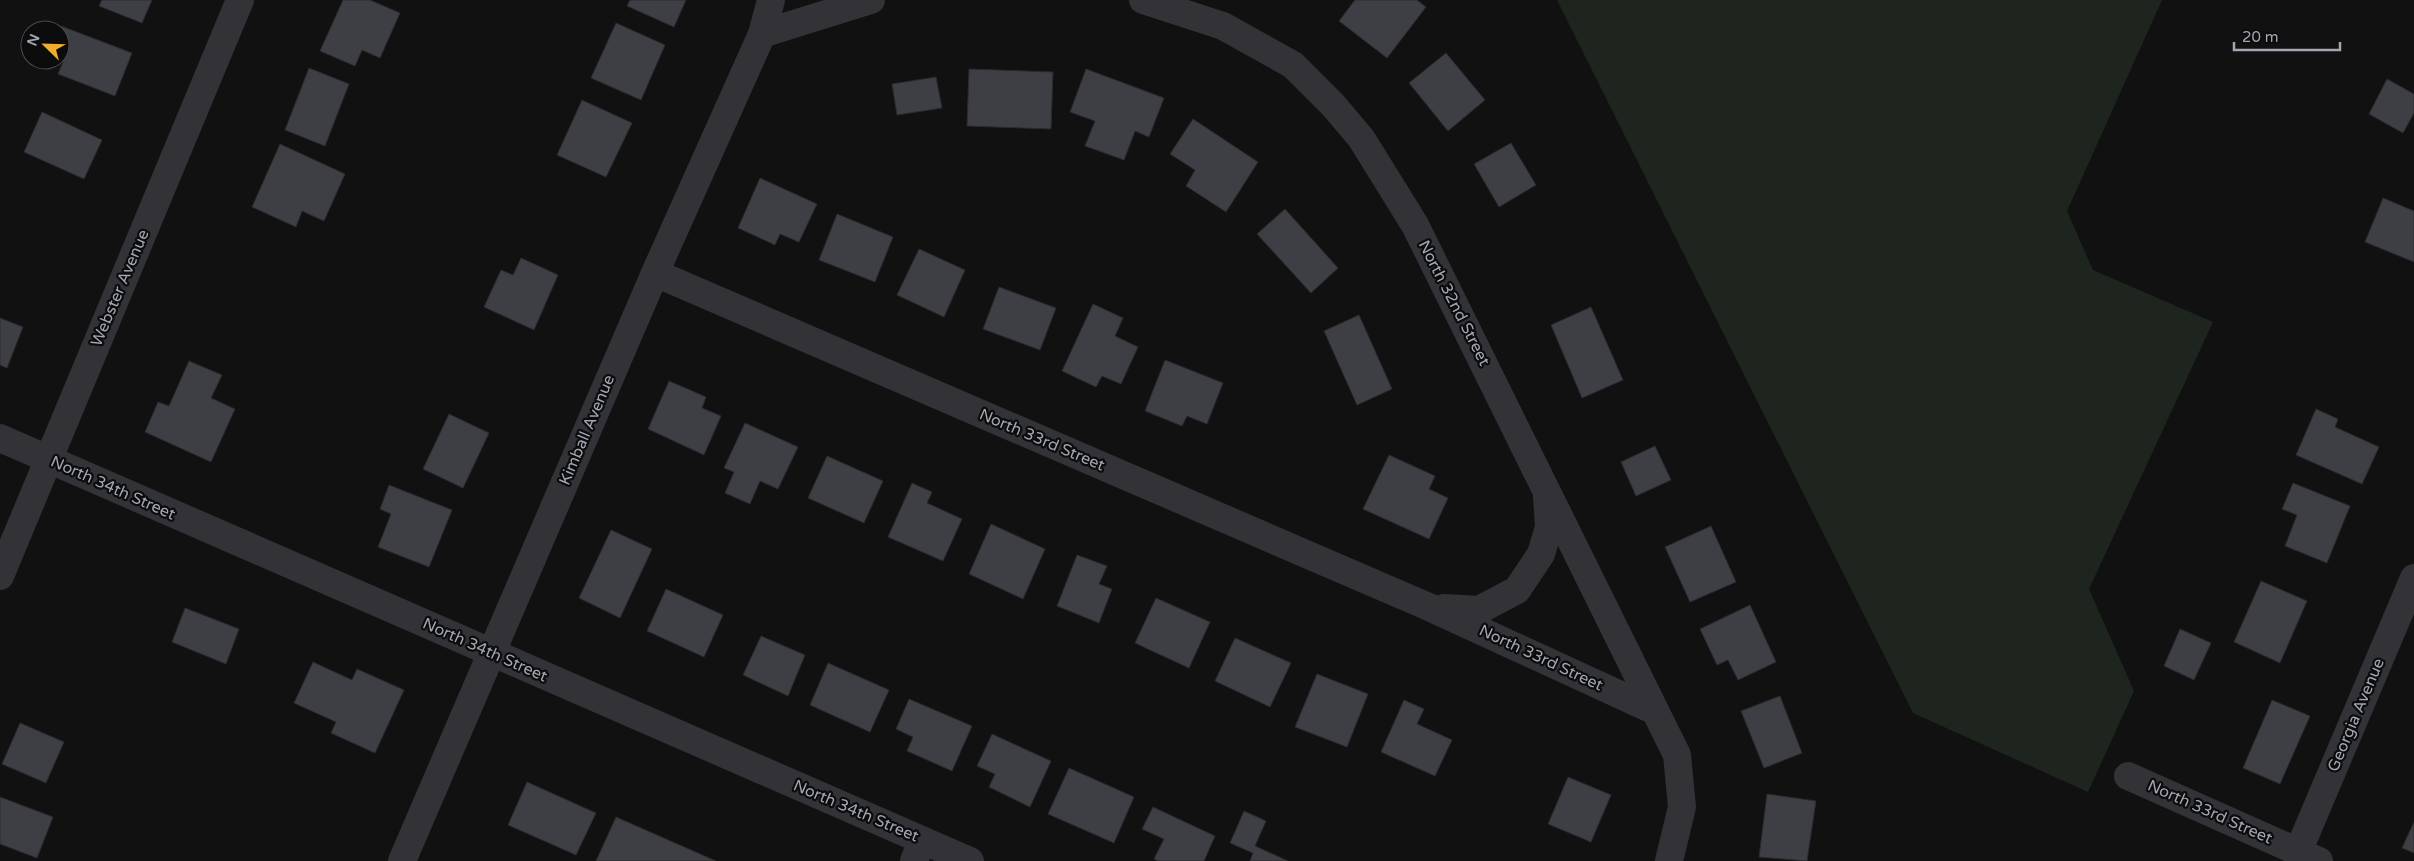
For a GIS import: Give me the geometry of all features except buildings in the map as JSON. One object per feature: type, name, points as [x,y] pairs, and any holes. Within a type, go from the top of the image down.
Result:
[{"type":"street","name":"Webster Avenue","points":[[0,576],[240,0]]},
{"type":"street","name":"Kimball Avenue","points":[[402,861],[655,273],[762,34],[772,0]]},
{"type":"street","points":[[762,34],[870,0]]},
{"type":"street","name":"North 32nd Street","points":[[1143,0],[1223,26],[1293,64],[1333,105],[1360,138],[1415,225],[1547,488],[1653,710],[1677,755],[1682,807],[1669,861]]},
{"type":"street","name":"North 33rd Street","points":[[655,273],[1429,607],[1653,710]]},
{"type":"street","name":"North 34th Street","points":[[0,438],[491,653],[918,850],[970,861]]},
{"type":"street","name":"North 33rd Street","points":[[1429,607],[1479,610],[1517,590],[1542,554],[1549,527],[1547,488]]},
{"type":"street","name":"Georgia Avenue","points":[[2308,856],[2414,578]]},
{"type":"street","name":"North 33rd Street","points":[[2128,776],[2308,856]]},
{"type":"shaded area","points":[[1557,0],[2162,0],[2067,211],[2093,270],[2213,322],[2089,589],[2134,691],[2088,792],[1913,713]]}]
